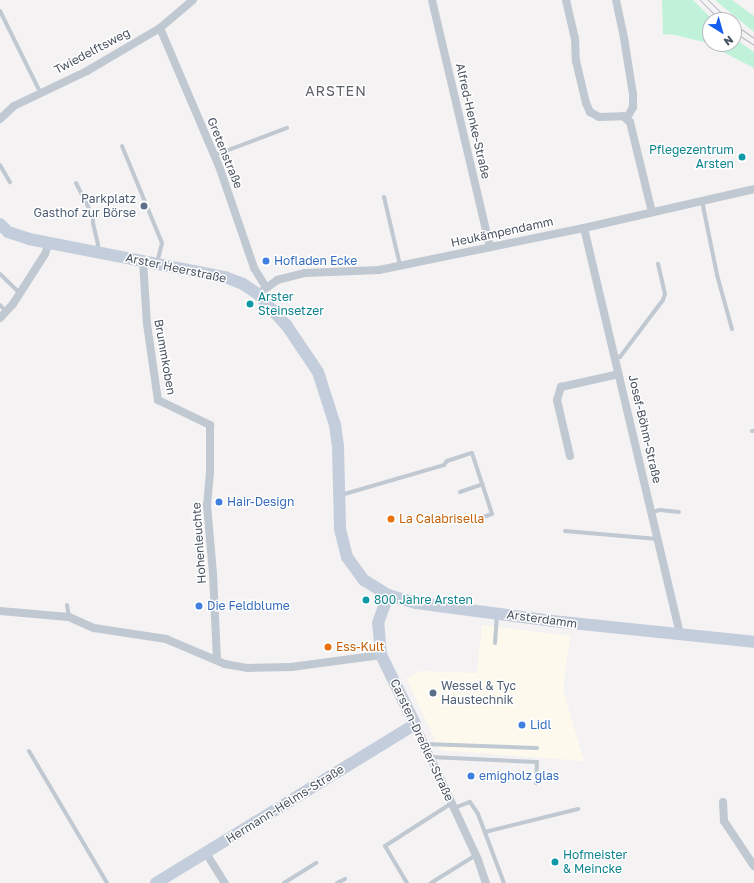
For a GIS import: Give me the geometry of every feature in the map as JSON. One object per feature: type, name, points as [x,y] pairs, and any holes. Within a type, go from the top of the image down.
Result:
[{"type":"street","name":"Twiedelftsweg","points":[[0,119],[14,106],[40,92],[87,71],[160,28],[193,0]]},
{"type":"street","name":"Alfred-Henke-Straße","points":[[432,0],[490,247]]},
{"type":"street","points":[[566,0],[575,38],[576,61],[586,103],[590,112],[599,117],[616,115],[627,118],[630,122],[652,212]]},
{"type":"street","points":[[616,0],[633,94],[633,106],[627,118]]},
{"type":"street","name":"Gretenstraße","points":[[160,28],[215,155],[262,291]]},
{"type":"street","name":"Heukämpendamm","points":[[262,291],[277,280],[305,273],[379,270],[584,228],[754,189]]},
{"type":"street","name":"Arster Heerstraße","points":[[0,224],[8,232],[28,239],[225,277],[262,291],[318,372],[335,425],[338,446],[340,529],[347,557]]},
{"type":"street","name":"Josef-Böhm-Straße","points":[[584,228],[680,635]]},
{"type":"street","points":[[0,318],[7,312],[20,293],[45,254],[49,243]]},
{"type":"street","name":"Brummkoben","points":[[143,261],[147,324],[158,400],[210,425]]},
{"type":"street","points":[[570,456],[556,400],[561,387],[619,374]]},
{"type":"street","name":"Hohenleuchte","points":[[210,425],[210,472],[206,505],[213,573],[216,660]]},
{"type":"street","name":"Arsterdamm","points":[[347,557],[364,580],[388,595],[416,603],[680,635],[754,642]]},
{"type":"street","name":"Carsten-Dreßler-Straße","points":[[388,595],[378,622],[382,656],[425,744],[476,855],[486,883]]},
{"type":"street","points":[[0,611],[69,617],[94,628],[166,639],[225,664],[247,668],[291,667],[382,656]]},
{"type":"street","name":"Hermann-Helms-Straße","points":[[156,883],[415,724]]},
{"type":"street","points":[[723,802],[724,822],[754,866]]},
{"type":"street","points":[[206,853],[225,883]]},
{"type":"lane","points":[[0,11],[40,92]]},
{"type":"lane","points":[[215,155],[287,128]]},
{"type":"lane","points":[[122,146],[162,243],[157,264]]},
{"type":"lane","points":[[0,165],[10,182]]},
{"type":"lane","points":[[76,182],[93,217],[92,223],[98,245],[96,252]]},
{"type":"lane","points":[[384,197],[400,266]]},
{"type":"lane","points":[[702,201],[717,275],[732,330]]},
{"type":"lane","points":[[615,358],[620,357],[666,294],[658,264]]},
{"type":"lane","points":[[0,274],[20,293]]},
{"type":"lane","points":[[0,305],[7,312]]},
{"type":"lane","points":[[338,495],[444,466],[447,461],[472,453],[492,514],[474,520]]},
{"type":"lane","points":[[460,492],[482,484]]},
{"type":"lane","points":[[652,512],[660,510],[679,512]]},
{"type":"lane","points":[[565,531],[658,539]]},
{"type":"lane","points":[[67,605],[69,617]]},
{"type":"lane","points":[[495,643],[497,613]]},
{"type":"lane","points":[[425,744],[537,748]]},
{"type":"lane","points":[[29,751],[107,883]]},
{"type":"lane","points":[[431,757],[537,762],[536,783]]},
{"type":"lane","points":[[407,883],[385,846],[453,806],[470,802],[478,814],[504,883]]},
{"type":"lane","points":[[485,832],[578,809]]},
{"type":"lane","points":[[431,883],[476,855]]},
{"type":"lane","points":[[284,883],[316,863]]},
{"type":"lane","points":[[337,883],[344,879]]},
{"type":"shaded area","points":[[482,625],[570,636],[563,690],[584,761],[440,750],[406,678],[420,671],[477,673]]},
{"type":"green space","points":[[662,0],[693,0],[705,12],[702,12],[702,42],[675,35],[663,34]]},
{"type":"green space","points":[[715,0],[732,0],[754,16],[754,32],[742,22],[742,12],[730,12]]},
{"type":"green space","points":[[742,44],[754,52],[754,68],[723,52],[742,52]]},
{"type":"tram line","points":[[700,0],[712,12]]},
{"type":"tram line","points":[[708,0],[721,12]]},
{"type":"tram line","points":[[742,30],[754,38]]},
{"type":"tram line","points":[[742,37],[754,45]]},
{"type":"place","name":"Pflegezentrum Arsten","points":[[742,157]]},
{"type":"place","name":"Parkplatz Gasthof zur Börse","points":[[144,206]]},
{"type":"place","name":"Hofladen Ecke","points":[[266,261]]},
{"type":"place","name":"Arster Steinsetzer","points":[[250,304]]},
{"type":"place","name":"Hair-Design","points":[[219,502]]},
{"type":"place","name":"La Calabrisella","points":[[391,519]]},
{"type":"place","name":"800 Jahre Arsten","points":[[366,600]]},
{"type":"place","name":"Die Feldblume","points":[[199,606]]},
{"type":"place","name":"Ess-Kult","points":[[328,647]]},
{"type":"place","name":"Wessel & Tyc Haustechnik","points":[[433,693]]},
{"type":"place","name":"Lidl","points":[[522,725]]},
{"type":"place","name":"emigholz glas","points":[[471,776]]},
{"type":"place","name":"Hofmeister & Meincke","points":[[555,862]]},
{"type":"district","name":"ARSTEN","points":[[336,91]]}]
